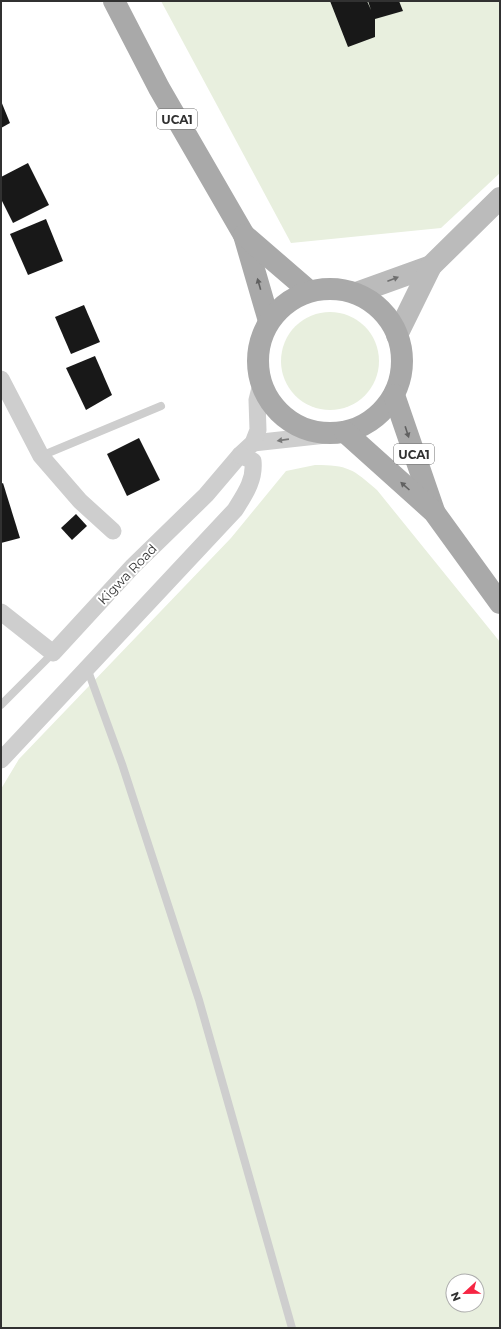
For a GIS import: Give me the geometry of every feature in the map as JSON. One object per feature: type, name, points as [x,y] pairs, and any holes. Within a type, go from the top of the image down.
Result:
[{"type":"main road","name":"UCA1","points":[[114,1],[159,88],[244,234],[269,321]]},
{"type":"main road","points":[[398,335],[431,266],[500,198]]},
{"type":"main road","name":"UCA1","points":[[244,234],[309,291]]},
{"type":"main road","points":[[356,293],[431,266]]},
{"type":"main road","points":[[320,289],[339,289],[356,293],[372,302],[386,314],[398,335],[403,366],[399,386],[389,405],[374,420],[356,430],[340,433],[315,432],[295,425],[278,412],[261,384],[258,355],[262,336],[269,321],[280,308],[293,298],[309,291],[320,289]]},
{"type":"main road","name":"UCA1","points":[[394,395],[434,512]]},
{"type":"main road","name":"UCA1","points":[[340,433],[434,512],[500,603]]},
{"type":"street","points":[[1,379],[41,456],[80,501],[113,532]]},
{"type":"street","points":[[261,384],[257,400],[258,430],[253,443],[340,433]]},
{"type":"street","name":"Kigwa Road","points":[[53,653],[133,566],[206,495],[240,455],[253,443]]},
{"type":"street","points":[[1,760],[86,666],[235,510],[247,492],[254,472],[253,461],[240,455]]},
{"type":"street","points":[[1,612],[53,653]]},
{"type":"lane","points":[[41,456],[161,406]]},
{"type":"lane","name":"Kigwa Road","points":[[1,705],[53,653]]},
{"type":"lane","points":[[86,666],[122,764],[199,1000],[292,1328]]},
{"type":"green space","points":[[161,1],[500,1],[500,173],[441,228],[291,243]]},
{"type":"green space","points":[[330,312],[349,315],[365,326],[376,342],[379,361],[376,380],[365,396],[349,407],[330,410],[311,407],[295,396],[284,380],[281,361],[284,342],[295,326],[311,315]]},
{"type":"green space","points":[[315,465],[343,467],[362,477],[377,490],[500,642],[500,1328],[1,1328],[1,789],[19,759],[231,538],[286,471]]},
{"type":"building","points":[[330,1],[367,1],[371,10],[368,1],[399,1],[403,11],[375,19],[375,37],[348,47]]},
{"type":"building","points":[[1,101],[10,123],[1,128]]},
{"type":"building","points":[[28,163],[49,205],[13,223],[1,199],[1,177]]},
{"type":"building","points":[[46,219],[63,261],[28,275],[10,234]]},
{"type":"building","points":[[84,305],[100,342],[71,354],[55,317]]},
{"type":"building","points":[[95,356],[112,395],[86,410],[66,368]]},
{"type":"building","points":[[139,438],[160,480],[127,496],[107,454]]},
{"type":"building","points":[[3,483],[20,538],[1,543],[1,484]]},
{"type":"building","points":[[76,514],[87,526],[72,540],[61,528]]}]
